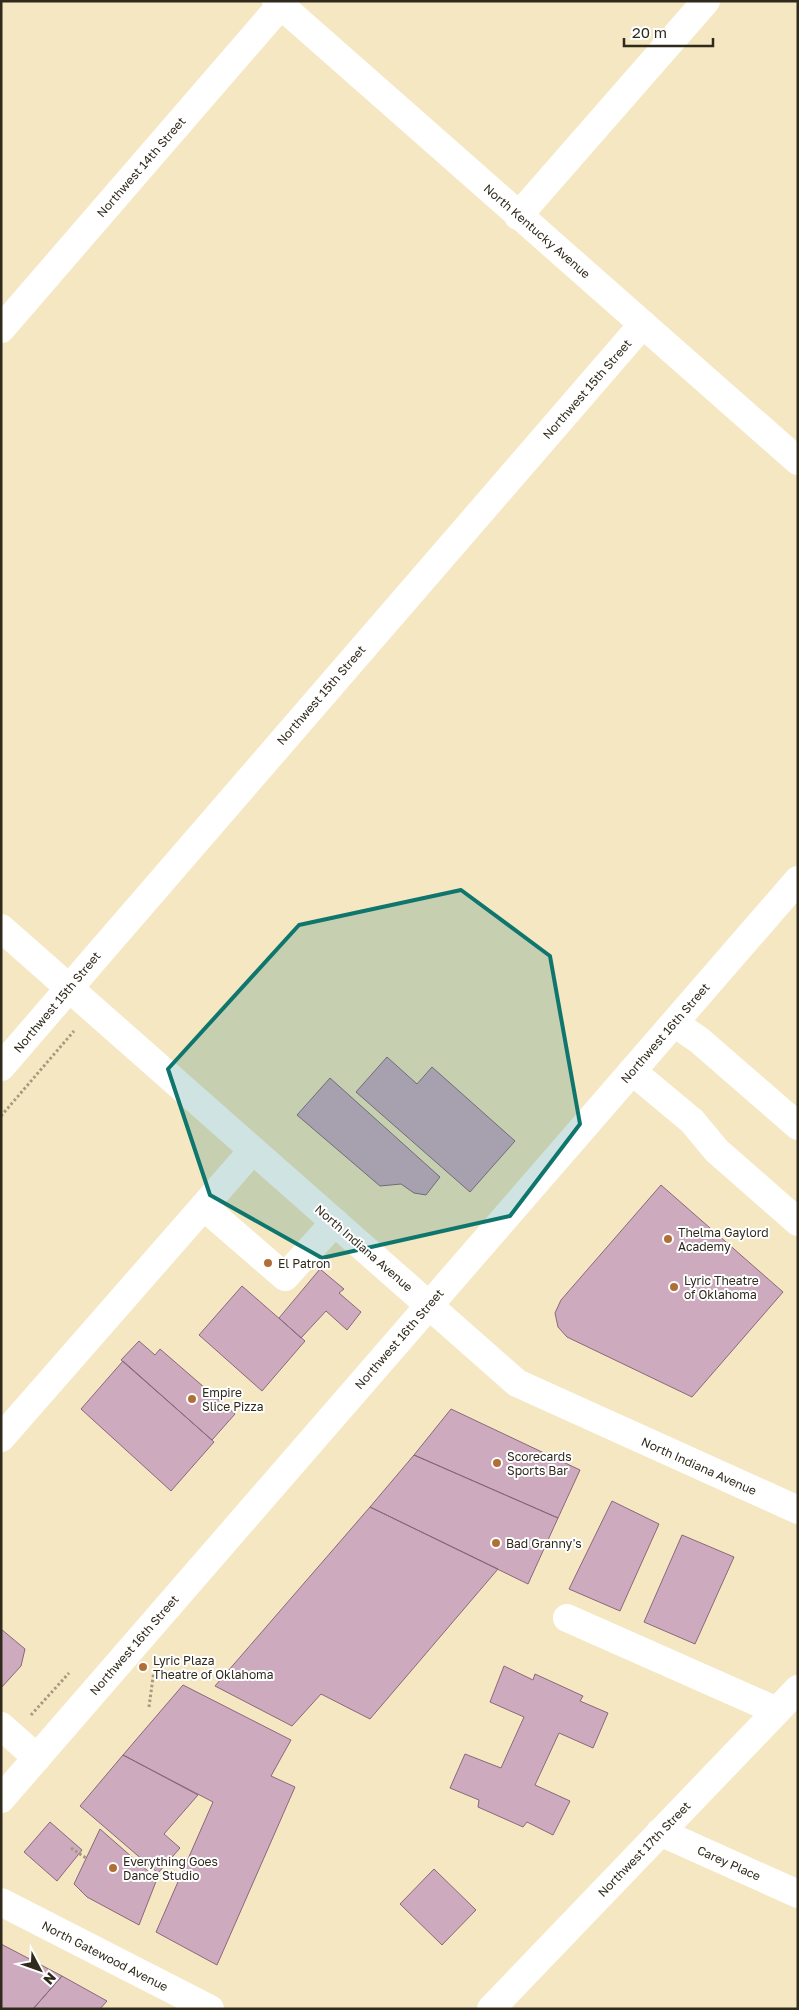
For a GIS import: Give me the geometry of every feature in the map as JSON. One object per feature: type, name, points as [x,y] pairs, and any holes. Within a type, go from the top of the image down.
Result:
[{"type":"street","points":[[518,216],[706,1]]},
{"type":"street","name":"North Kentucky Avenue","points":[[278,3],[798,461]]},
{"type":"street","name":"Northwest 14th Street","points":[[1,329],[278,3]]},
{"type":"street","name":"Northwest 15th Street","points":[[1,1067],[643,324]]},
{"type":"street","name":"Northwest 16th Street","points":[[1,1799],[798,880]]},
{"type":"street","name":"North Indiana Avenue","points":[[1,928],[517,1383],[798,1510]]},
{"type":"street","points":[[674,1022],[699,1040],[798,1126]]},
{"type":"street","points":[[632,1071],[692,1121],[717,1151],[798,1222]]},
{"type":"street","points":[[1,1438],[254,1150]]},
{"type":"street","points":[[204,1207],[285,1277],[335,1222]]},
{"type":"street","points":[[567,1618],[777,1710]]},
{"type":"street","name":"Northwest 17th Street","points":[[491,2009],[798,1689]]},
{"type":"street","points":[[7,1731],[37,1758]]},
{"type":"street","name":"Carey Place","points":[[660,1832],[798,1894]]},
{"type":"street","name":"North Gatewood Avenue","points":[[1,1902],[210,2009]]},
{"type":"path","points":[[1,1116],[74,1031]]},
{"type":"path","points":[[7,1731],[71,1670]]},
{"type":"path","points":[[149,1707],[154,1670]]},
{"type":"path","points":[[71,1848],[86,1858]]},
{"type":"highlighted area","points":[[461,890],[550,956],[580,1124],[510,1216],[322,1258],[210,1195],[168,1069],[299,925]]},
{"type":"building","points":[[387,1057],[417,1084],[432,1067],[515,1141],[470,1192],[356,1092]]},
{"type":"building","points":[[330,1078],[440,1177],[426,1195],[414,1193],[401,1184],[380,1186],[297,1115]]},
{"type":"building","name":"Thelma Gaylord Academy","points":[[661,1185],[783,1292],[692,1397],[567,1337],[558,1327],[555,1313],[561,1300]]},
{"type":"building","points":[[320,1269],[344,1289],[339,1293],[361,1312],[347,1330],[326,1311],[301,1338],[279,1318]]},
{"type":"building","points":[[242,1286],[305,1341],[262,1391],[199,1335]]},
{"type":"building","name":"Empire Slice Pizza","points":[[139,1341],[155,1355],[160,1349],[235,1414],[212,1440],[121,1360]]},
{"type":"building","points":[[123,1361],[214,1442],[171,1491],[81,1409]]},
{"type":"building","name":"Scorecards Sports Bar","points":[[451,1409],[580,1470],[558,1518],[414,1455]]},
{"type":"building","name":"Bad Granny's","points":[[414,1455],[558,1518],[528,1584],[370,1507]]},
{"type":"building","points":[[612,1501],[659,1524],[620,1611],[569,1589]]},
{"type":"building","points":[[370,1507],[498,1569],[370,1719],[321,1694],[292,1726],[215,1686]]},
{"type":"building","points":[[682,1535],[734,1557],[695,1644],[644,1622]]},
{"type":"building","points":[[1,1629],[25,1649],[21,1666],[1,1688]]},
{"type":"building","points":[[504,1666],[533,1680],[535,1674],[583,1696],[580,1701],[608,1713],[593,1748],[559,1733],[535,1785],[570,1801],[553,1835],[527,1822],[523,1827],[478,1807],[479,1800],[450,1788],[465,1754],[501,1768],[524,1717],[490,1702]]},
{"type":"building","points":[[183,1685],[291,1740],[271,1776],[295,1787],[217,1965],[156,1932],[213,1802],[123,1755]]},
{"type":"building","points":[[123,1755],[198,1795],[164,1834],[180,1848],[158,1873],[80,1806]]},
{"type":"building","points":[[50,1822],[82,1850],[57,1881],[24,1852]]},
{"type":"building","name":"Everything Goes Dance Studio","points":[[100,1829],[157,1879],[139,1925],[87,1897],[74,1884]]},
{"type":"building","points":[[434,1869],[476,1910],[442,1945],[400,1904]]},
{"type":"building","points":[[1,1944],[62,1976],[33,2009],[1,2009]]},
{"type":"building","points":[[62,1976],[107,2001],[100,2009],[33,2009]]},
{"type":"place","name":"Thelma Gaylord Academy","points":[[668,1239]]},
{"type":"place","name":"El Patron","points":[[268,1263]]},
{"type":"place","name":"Lyric Theatre of Oklahoma","points":[[674,1287]]},
{"type":"place","name":"Empire Slice Pizza","points":[[192,1399]]},
{"type":"place","name":"Scorecards Sports Bar","points":[[497,1463]]},
{"type":"place","name":"Bad Granny's","points":[[496,1543]]},
{"type":"place","name":"Lyric Plaza Theatre of Oklahoma","points":[[143,1667]]},
{"type":"place","name":"Everything Goes Dance Studio","points":[[113,1868]]}]
